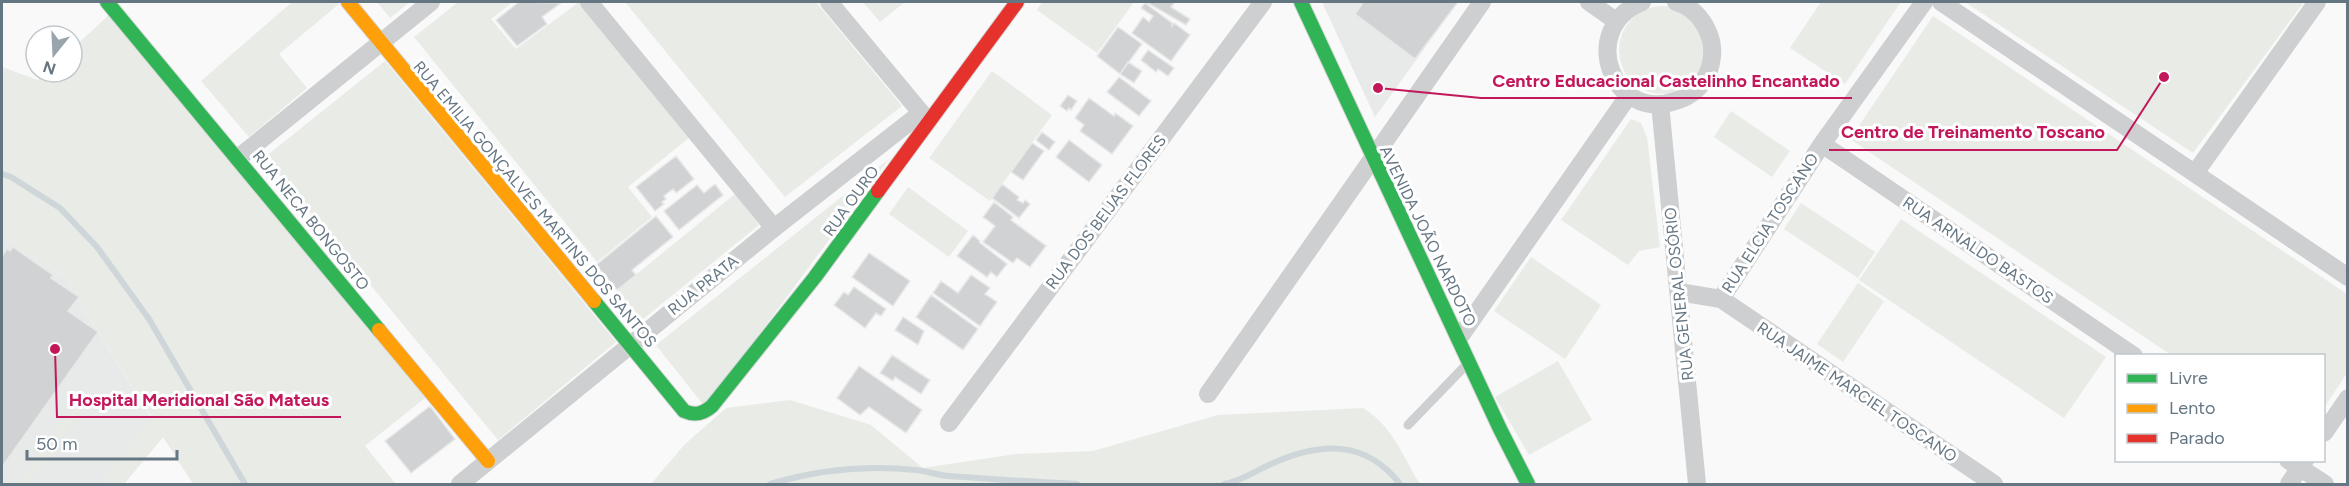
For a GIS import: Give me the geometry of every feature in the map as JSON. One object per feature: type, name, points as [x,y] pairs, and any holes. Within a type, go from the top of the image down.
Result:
[{"type":"street","name":"RUA NECA BONGOSTO","points":[[107,2],[488,461]]},
{"type":"street","name":"RUA EMILIA GONÇALVES MARTINS DOS SANTOS","points":[[348,2],[684,411],[696,415],[704,413]]},
{"type":"street","points":[[238,158],[431,2]]},
{"type":"street","points":[[589,2],[774,228]]},
{"type":"street","points":[[829,2],[925,118]]},
{"type":"street","name":"RUA OURO","points":[[704,413],[815,277],[925,118],[1017,2]]},
{"type":"street","name":"RUA DOS BEIJAS FLORES","points":[[949,423],[1263,2]]},
{"type":"street","name":"AVENIDA JOÃO NARDOTO","points":[[1301,2],[1372,158],[1459,338],[1505,443],[1528,484]]},
{"type":"street","points":[[1208,394],[1482,2]]},
{"type":"street","points":[[1588,2],[1616,21]]},
{"type":"street","points":[[1642,2],[1623,12],[1616,21],[1609,33],[1606,47],[1607,61],[1615,80],[1629,95],[1638,100],[1660,104],[1684,98],[1703,82],[1708,71],[1713,49],[1711,37],[1700,17],[1688,4]]},
{"type":"street","name":"RUA ELCIA TOSCANO","points":[[1721,299],[1822,144],[1924,2]]},
{"type":"street","points":[[1941,2],[2348,277]]},
{"type":"street","points":[[2195,173],[2316,2]]},
{"type":"street","points":[[1459,338],[1629,95]]},
{"type":"street","name":"RUA GENERAL OSÓRIO","points":[[1660,104],[1697,484]]},
{"type":"street","name":"RUA PRATA","points":[[460,484],[774,228],[925,118]]},
{"type":"street","name":"RUA ARNALDO BASTOS","points":[[1822,144],[2131,354]]},
{"type":"street","points":[[1679,292],[1721,299]]},
{"type":"street","name":"RUA JAIME MARCIEL TOSCANO","points":[[1721,299],[1994,484]]},
{"type":"street","points":[[2325,432],[2348,398]]},
{"type":"street","points":[[2289,484],[2298,463],[2325,484]]},
{"type":"lane","points":[[1408,425],[1469,362]]},
{"type":"shaded area","points":[[292,2],[336,2],[339,4],[279,54],[307,88],[249,137],[201,81]]},
{"type":"shaded area","points":[[377,2],[410,2],[390,18]]},
{"type":"shaded area","points":[[458,2],[513,2],[491,19],[516,49],[579,2],[689,138],[628,187],[652,217],[597,262],[414,37]]},
{"type":"shaded area","points":[[625,2],[816,2],[902,106],[785,197]]},
{"type":"shaded area","points":[[863,2],[905,2],[880,22]]},
{"type":"shaded area","points":[[1042,2],[1134,2],[1097,53],[1037,10]]},
{"type":"shaded area","points":[[1322,2],[1458,2],[1375,117]]},
{"type":"shaded area","points":[[1821,2],[1901,2],[1845,84],[1790,48]]},
{"type":"shaded area","points":[[1965,2],[2304,2],[2193,153]]},
{"type":"shaded area","points":[[1663,6],[1680,10],[1694,19],[1703,33],[1707,50],[1703,67],[1694,81],[1680,90],[1663,94],[1646,90],[1632,81],[1623,67],[1619,50],[1623,33],[1632,19],[1646,10]]},
{"type":"shaded area","points":[[110,14],[425,398],[365,446],[396,484],[193,484],[163,437],[124,484],[101,484],[133,441],[153,420],[64,277],[2,238],[2,67],[24,75],[24,84],[84,84],[84,38]]},
{"type":"shaded area","points":[[1933,16],[2347,294],[2347,373],[2325,406],[2325,354],[2170,354],[1850,139]]},
{"type":"shaded area","points":[[385,61],[616,342],[498,440],[265,157]]},
{"type":"shaded area","points":[[992,71],[1052,115],[990,201],[929,158]]},
{"type":"shaded area","points":[[1731,111],[1790,151],[1772,177],[1714,137]]},
{"type":"shaded area","points":[[1631,119],[1641,123],[1647,137],[1660,247],[1639,251],[1628,265],[1561,220]]},
{"type":"shaded area","points":[[889,159],[705,407],[656,345]]},
{"type":"shaded area","points":[[908,187],[968,231],[949,257],[889,214]]},
{"type":"shaded area","points":[[735,194],[759,225],[642,320],[617,290]]},
{"type":"shaded area","points":[[1801,203],[1875,252],[1858,278],[1784,229]]},
{"type":"shaded area","points":[[1901,219],[2106,357],[2064,418],[1859,280]]},
{"type":"shaded area","points":[[2,238],[64,277],[163,437],[124,484],[2,484]]},
{"type":"shaded area","points":[[1531,257],[1601,305],[1565,359],[1494,311]]},
{"type":"shaded area","points":[[1858,283],[1884,301],[1843,362],[1817,344]]},
{"type":"shaded area","points":[[1558,361],[1592,420],[1529,455],[1495,397]]},
{"type":"shaded area","points":[[81,397],[87,402],[28,484],[18,484]]},
{"type":"shaded area","points":[[790,400],[871,425],[923,468],[1016,454],[1093,451],[1218,415],[1363,408],[1390,433],[1420,484],[651,484],[684,445],[726,408]]},
{"type":"building","points":[[519,2],[561,3],[542,17],[547,24],[517,46],[496,20]]},
{"type":"building","points":[[1146,2],[1175,2],[1171,7],[1190,19],[1186,25]]},
{"type":"building","points":[[1358,2],[1458,2],[1415,59],[1355,14],[1362,4]]},
{"type":"building","points":[[1145,3],[1172,23],[1172,26],[1174,23],[1190,35],[1171,61],[1132,33],[1143,17],[1149,22],[1153,16],[1141,8]]},
{"type":"building","points":[[1118,27],[1142,44],[1120,74],[1097,56]]},
{"type":"building","points":[[1148,50],[1174,68],[1168,76],[1158,69],[1156,72],[1141,60]]},
{"type":"building","points":[[1128,62],[1142,71],[1134,83],[1120,74]]},
{"type":"building","points":[[1119,77],[1151,101],[1139,116],[1107,92]]},
{"type":"building","points":[[1068,95],[1077,101],[1071,110],[1069,108],[1067,111],[1060,106]]},
{"type":"building","points":[[1089,98],[1133,126],[1112,154],[1080,131],[1084,125],[1075,118]]},
{"type":"building","points":[[1042,132],[1055,142],[1049,150],[1036,140]]},
{"type":"building","points":[[1069,140],[1102,165],[1089,182],[1056,157]]},
{"type":"building","points":[[1032,143],[1044,151],[1023,180],[1011,172]]},
{"type":"building","points":[[676,156],[694,179],[676,193],[673,189],[664,196],[666,199],[662,202],[664,204],[655,211],[636,187]]},
{"type":"building","points":[[715,184],[723,195],[679,230],[664,211],[697,185],[704,193]]},
{"type":"building","points":[[1002,184],[1019,197],[1017,200],[1023,203],[1025,200],[1030,204],[1019,218],[992,198]]},
{"type":"building","points":[[994,202],[1013,217],[1011,220],[1046,246],[1030,267],[1017,258],[1013,263],[983,242],[995,226],[983,217]]},
{"type":"building","points":[[656,216],[673,237],[632,270],[636,275],[617,290],[596,265]]},
{"type":"building","points":[[973,235],[1007,264],[997,277],[991,272],[987,277],[957,256]]},
{"type":"building","points":[[13,247],[53,275],[51,278],[79,297],[68,311],[98,332],[2,467],[2,256],[7,249],[10,251]]},
{"type":"building","points":[[869,253],[910,281],[893,306],[852,277]]},
{"type":"building","points":[[971,275],[990,288],[985,294],[997,302],[980,326],[933,293],[941,281],[958,293]]},
{"type":"building","points":[[854,287],[886,309],[881,316],[876,313],[865,328],[834,305],[844,292],[848,295]]},
{"type":"building","points":[[931,295],[978,329],[963,350],[916,317]]},
{"type":"building","points":[[903,317],[924,331],[918,345],[895,330]]},
{"type":"building","points":[[892,355],[930,380],[921,394],[895,377],[893,381],[880,373]]},
{"type":"building","points":[[859,366],[922,410],[906,433],[869,407],[860,415],[837,398]]},
{"type":"building","points":[[430,406],[455,439],[411,473],[385,441]]},
{"type":"waterway","points":[[2,174],[11,177],[60,208],[97,247],[149,319],[245,484]]},
{"type":"waterway","points":[[1224,484],[1289,457],[1324,449],[1356,452],[1372,459],[1386,469],[1400,484]]},
{"type":"waterway","points":[[770,484],[824,472],[879,468],[916,470],[948,476],[1077,484]]},
{"type":"traffic: fast","points":[[107,2],[379,330]]},
{"type":"traffic: fast","points":[[1301,2],[1500,429],[1528,484]]},
{"type":"traffic: fast","points":[[594,301],[684,411],[695,414],[705,411],[712,406],[815,277],[878,191]]},
{"type":"traffic: slow","points":[[348,2],[594,301]]},
{"type":"traffic: slow","points":[[379,330],[488,461]]},
{"type":"traffic: jam","points":[[878,191],[1017,2]]},
{"type":"place","name":"Centro de Treinamento Toscano","points":[[2164,77]]},
{"type":"place","name":"Centro Educacional Castelinho Encantado","points":[[1378,88]]},
{"type":"place","name":"Hospital Meridional São Mateus","points":[[55,349]]}]
